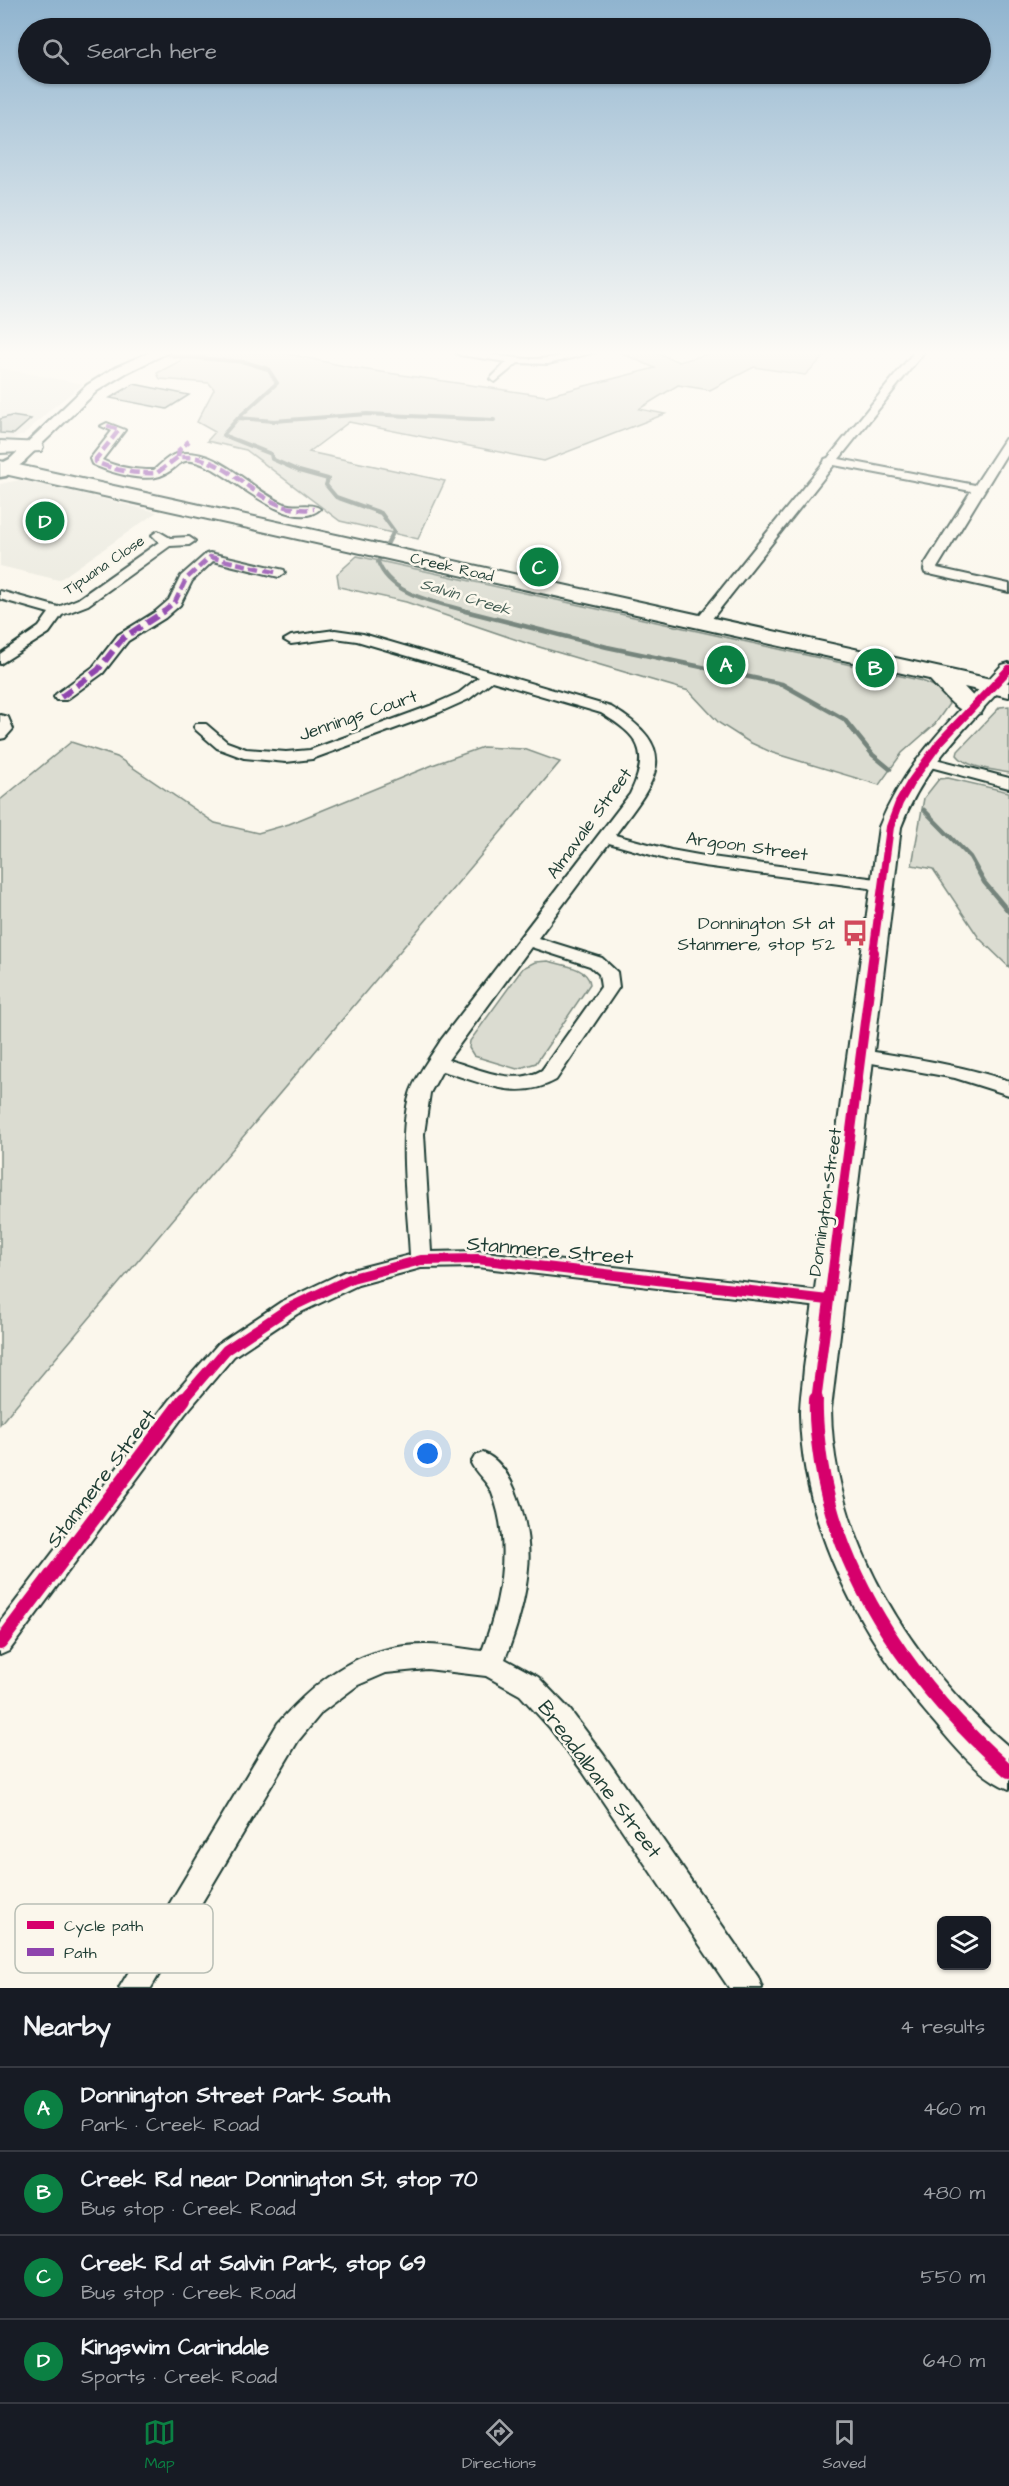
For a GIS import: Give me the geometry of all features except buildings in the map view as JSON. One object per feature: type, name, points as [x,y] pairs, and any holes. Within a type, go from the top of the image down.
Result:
[{"type":"main road","points":[[0,447],[45,454]]},
{"type":"main road","name":"Creek Road","points":[[4,465],[45,454],[374,544]]},
{"type":"main road","name":"Creek Road","points":[[4,465],[1005,680]]},
{"type":"main road","name":"Creek Road","points":[[705,617],[937,674],[1005,680]]},
{"type":"main road","points":[[937,674],[972,708]]},
{"type":"street","points":[[4,465],[45,454],[51,445]]},
{"type":"street","points":[[108,445],[106,450],[96,459],[96,462],[102,465],[136,472],[157,473],[178,457],[206,460],[275,504],[304,510],[314,508]]},
{"type":"street","points":[[178,457],[179,450],[185,445]]},
{"type":"street","points":[[705,617],[842,445]]},
{"type":"street","points":[[1007,445],[931,564],[930,570],[1009,588]]},
{"type":"street","points":[[829,461],[978,489]]},
{"type":"street","name":"Tipuana Close","points":[[57,612],[83,602],[162,538],[189,541]]},
{"type":"street","points":[[61,697],[98,670],[123,638],[160,615],[175,602],[186,579],[210,557],[279,573]]},
{"type":"street","points":[[0,595],[50,607],[57,612],[44,630],[0,660]]},
{"type":"street","name":"Almavale Street","points":[[291,640],[335,634],[358,637],[606,710],[630,724],[645,741],[650,759],[648,776],[606,837],[435,1063],[420,1093],[414,1134],[421,1260]]},
{"type":"street","name":"Jennings Court","points":[[201,727],[222,745],[244,753],[286,758],[312,754],[435,709],[464,696],[490,675]]},
{"type":"street","name":"Donnington Street","points":[[1005,680],[972,708],[924,761],[900,800],[890,827],[862,1056],[819,1368],[816,1420],[823,1476],[843,1545],[877,1614],[919,1676],[956,1720],[1009,1771]]},
{"type":"street","points":[[0,719],[3,720],[6,729],[0,735]]},
{"type":"street","points":[[924,761],[1009,783]]},
{"type":"street","name":"Argoon Street","points":[[606,837],[669,855],[884,885]]},
{"type":"street","points":[[435,1063],[516,1085],[535,1083],[549,1075],[610,987],[608,972],[596,962],[526,940]]},
{"type":"street","points":[[862,1056],[951,1071],[1009,1088]]},
{"type":"street","name":"Stanmere Street","points":[[0,1643],[177,1407],[226,1350],[289,1308],[352,1278],[421,1260],[477,1259],[828,1300]]},
{"type":"street","points":[[483,1463],[503,1487],[515,1538],[516,1568],[501,1635],[490,1664]]},
{"type":"street","name":"Breadalbane Street","points":[[185,1904],[288,1732],[313,1703],[350,1676],[385,1661],[427,1658],[490,1664],[529,1686],[560,1719],[747,1988]]},
{"type":"street","name":"Breadalbane Street","points":[[134,1988],[143,1973]]},
{"type":"shaded area","points":[[223,445],[319,445],[309,452],[445,481],[418,539],[340,521],[246,450]]},
{"type":"shaded area","points":[[463,445],[586,445],[544,461]]},
{"type":"shaded area","points":[[19,480],[157,512],[59,580],[0,566],[0,484]]},
{"type":"shaded area","points":[[357,556],[919,680],[941,691],[949,704],[935,724],[902,753],[879,785],[773,753],[749,742],[719,723],[689,691],[529,644],[406,602],[339,587],[337,574]]},
{"type":"shaded area","points":[[1009,706],[1009,773],[967,763],[961,759],[957,755],[958,751],[1000,707]]},
{"type":"shaded area","points":[[71,742],[117,757],[215,823],[258,833],[289,824],[435,764],[483,747],[524,749],[560,762],[0,1424],[0,800]]},
{"type":"shaded area","points":[[948,778],[1009,792],[1009,967],[979,938],[933,869],[912,865],[924,798],[939,779]]},
{"type":"shaded area","points":[[548,961],[580,970],[588,978],[590,984],[536,1063],[517,1069],[474,1056],[469,1048],[470,1041],[523,968],[535,962]]},
{"type":"waterway","name":"Salvin Creek","points":[[248,445],[271,454],[272,459],[299,471],[328,479],[326,485],[336,497],[381,513],[394,531],[378,562],[384,574],[405,591],[470,612]]},
{"type":"waterway","name":"Salvin Creek","points":[[465,611],[607,647],[782,684],[844,719],[873,755],[890,769]]},
{"type":"waterway","name":"Salvin Creek","points":[[924,810],[970,857],[984,882],[1009,912]]},
{"type":"marked path","points":[[109,445],[96,462],[110,468],[157,473],[178,457],[197,458],[214,465],[279,506],[296,511],[314,509]]},
{"type":"marked path","points":[[178,457],[179,450],[185,445]]},
{"type":"marked path","points":[[61,697],[98,670],[123,638],[160,615],[175,602],[186,579],[210,557],[279,573]]},
{"type":"cycle path","points":[[1009,669],[925,761],[899,803],[890,827],[815,1409],[828,1501],[843,1546],[874,1608],[913,1668],[935,1696],[958,1723],[1009,1771]]},
{"type":"cycle path","points":[[0,1643],[177,1407],[226,1350],[289,1308],[352,1278],[421,1260],[477,1259],[828,1300]]},
{"type":"place","name":"Kingswim Carindale","points":[[45,521]]},
{"type":"place","name":"Creek Rd at Salvin Park, stop 69","points":[[539,567]]},
{"type":"place","name":"Donnington Street Park South","points":[[726,665]]},
{"type":"place","name":"Creek Rd near Donnington St, stop 70","points":[[875,668]]},
{"type":"place","name":"Donnington St at Stanmere, stop 52","points":[[855,933]]}]
